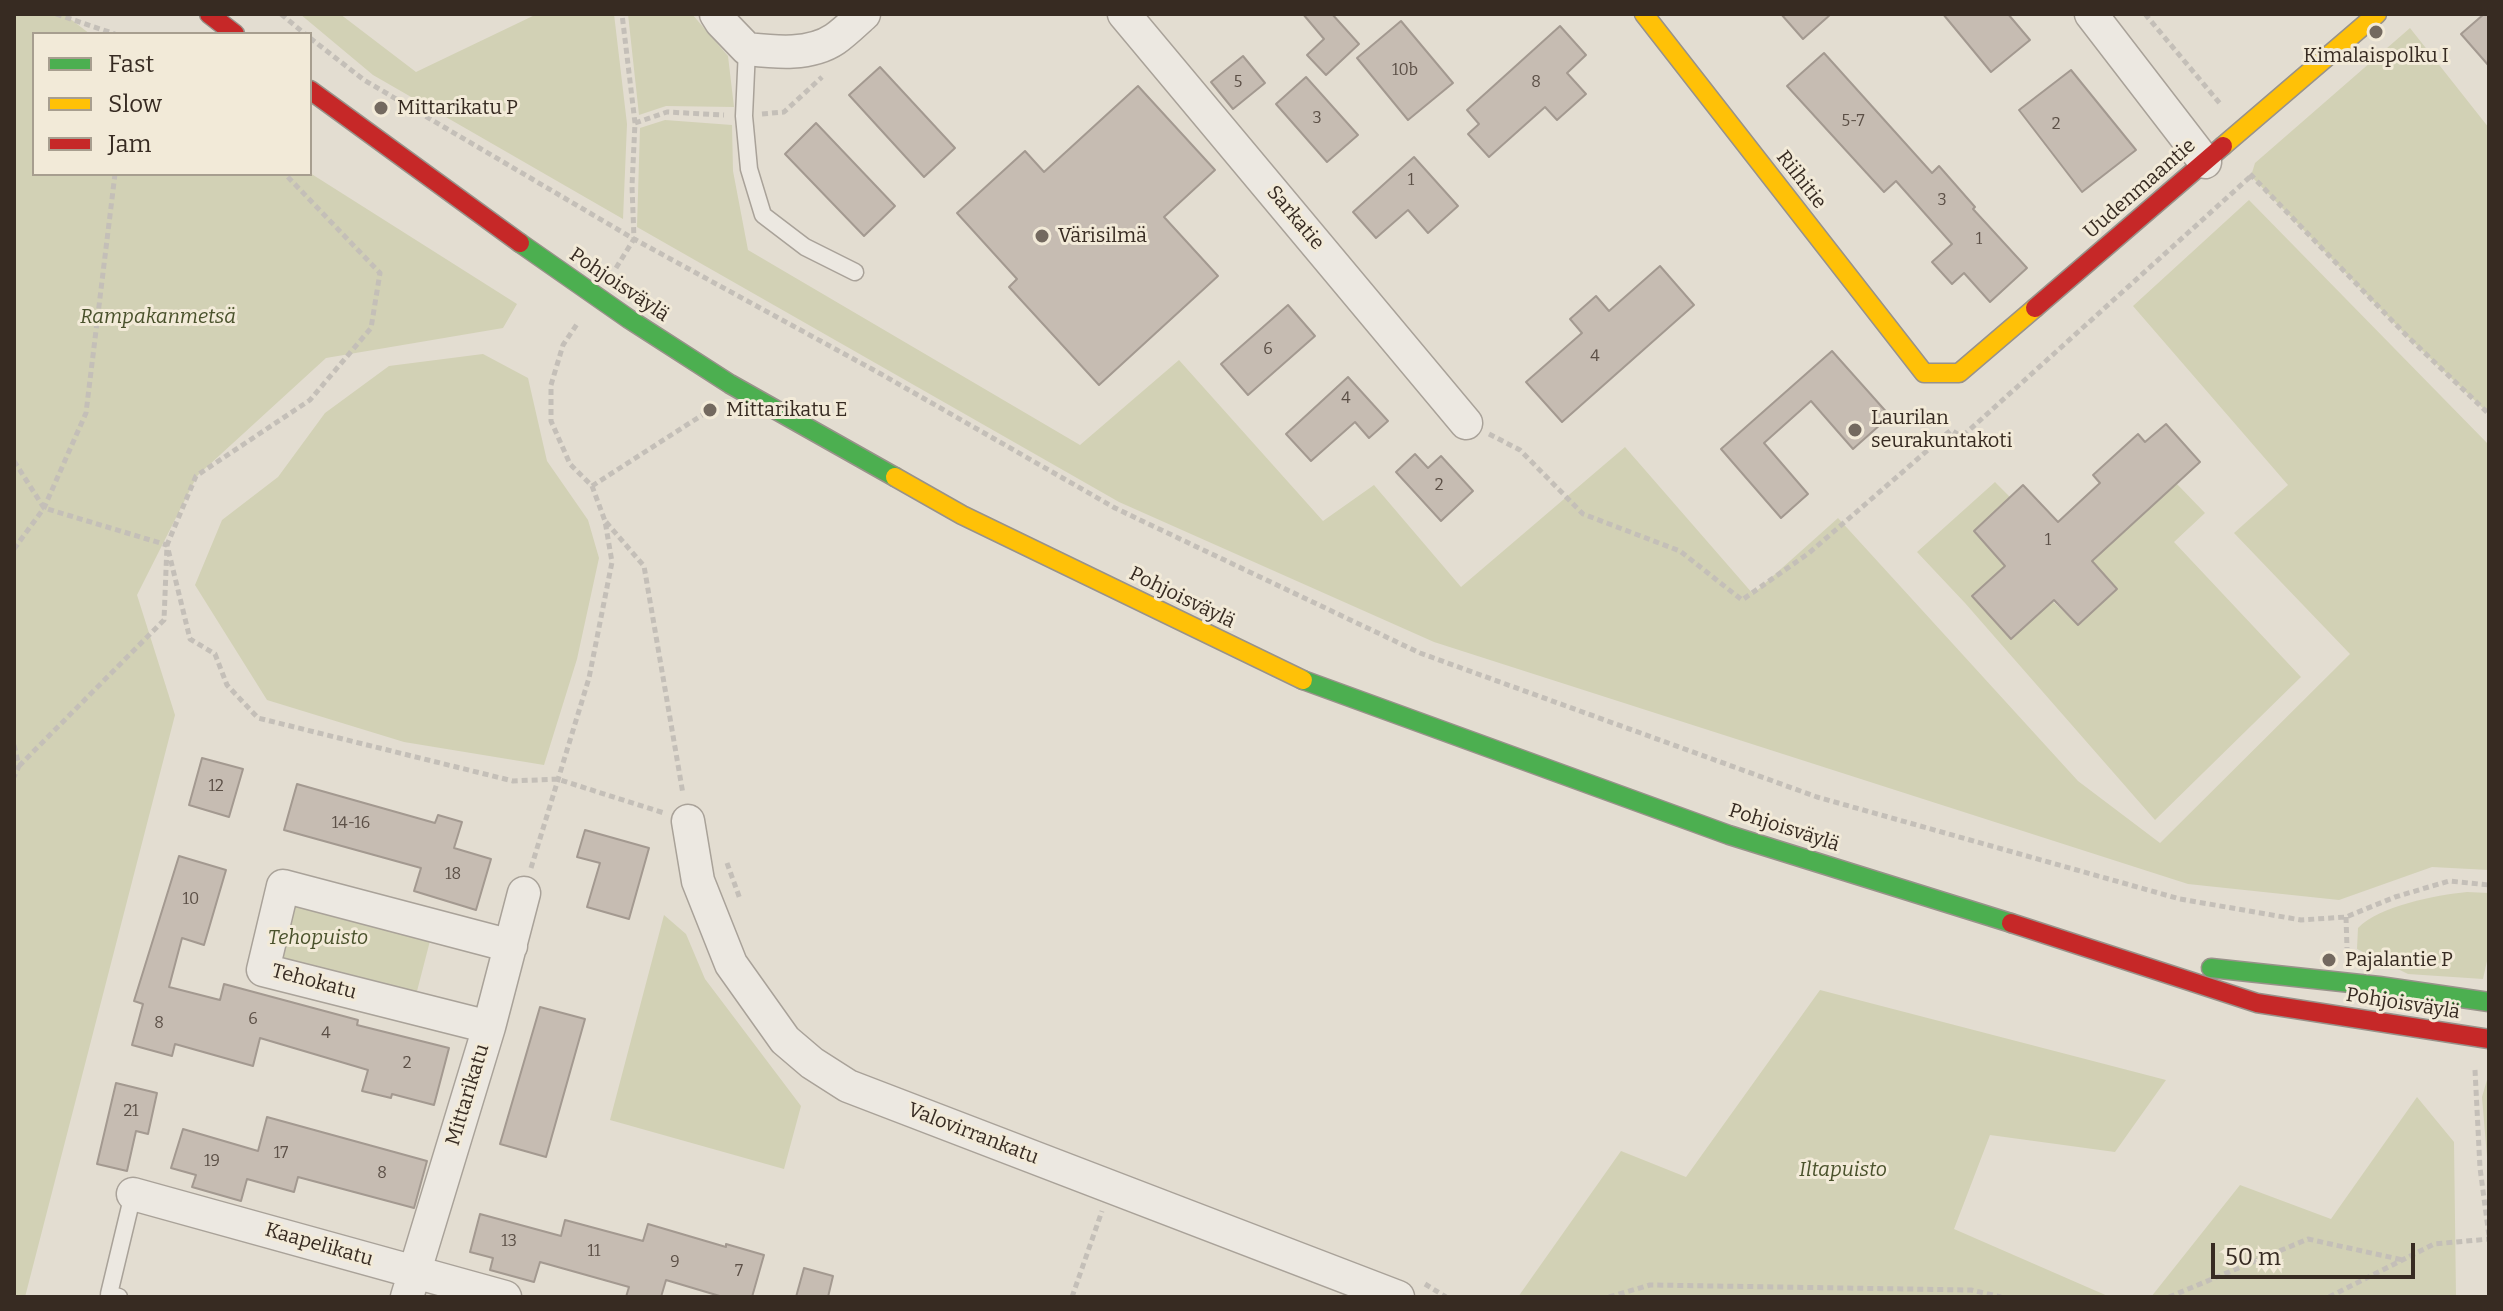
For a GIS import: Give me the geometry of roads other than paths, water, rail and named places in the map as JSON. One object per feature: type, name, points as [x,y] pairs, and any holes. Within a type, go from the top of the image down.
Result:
[{"type":"main road","points":[[209,14],[232,32]]},
{"type":"main road","name":"Riihitie","points":[[1644,14],[1924,373]]},
{"type":"main road","name":"Uudenmaantie","points":[[1924,373],[1959,373],[2377,14]]},
{"type":"main road","name":"Pohjoisväylä","points":[[312,91],[557,270],[730,384],[962,515],[1292,676],[1729,835],[2257,1003],[2489,1039]]},
{"type":"main road","name":"Pohjoisväylä","points":[[2125,959],[2379,986],[2489,1002]]},
{"type":"street","points":[[716,14],[721,22],[759,50],[791,52],[816,48],[833,41],[864,14]]},
{"type":"street","name":"Sarkatie","points":[[1124,14],[1466,423]]},
{"type":"street","points":[[2091,14],[2205,162]]},
{"type":"street","name":"Valovirrankatu","points":[[688,821],[698,881],[731,964],[785,1040],[812,1063],[848,1086],[1111,1187],[1409,1289]]},
{"type":"street","name":"Tehokatu","points":[[489,1027],[263,970],[283,886],[511,946]]},
{"type":"street","name":"Mittarikatu","points":[[410,1284],[489,1027],[524,893]]},
{"type":"street","name":"Kaapelikatu","points":[[133,1194],[410,1284],[505,1297]]},
{"type":"lane","points":[[759,50],[744,116],[749,169],[763,215],[805,247],[855,272]]},
{"type":"lane","points":[[119,1297],[109,1294],[133,1194]]},
{"type":"place","name":"Kimalaispolku I","points":[[2376,32]]},
{"type":"place","name":"Mittarikatu P","points":[[381,108]]},
{"type":"place","name":"Värisilmä","points":[[1042,236]]},
{"type":"place","name":"Mittarikatu E","points":[[710,410]]},
{"type":"place","name":"Laurilan seurakuntakoti","points":[[1855,430]]},
{"type":"place","name":"Pajalantie P","points":[[2329,960]]},
{"type":"park label","name":"Rampakanmetsä","points":[[158,317]]},
{"type":"park label","name":"Tehopuisto","points":[[318,938]]},
{"type":"park label","name":"Iltapuisto","points":[[1843,1170]]}]
